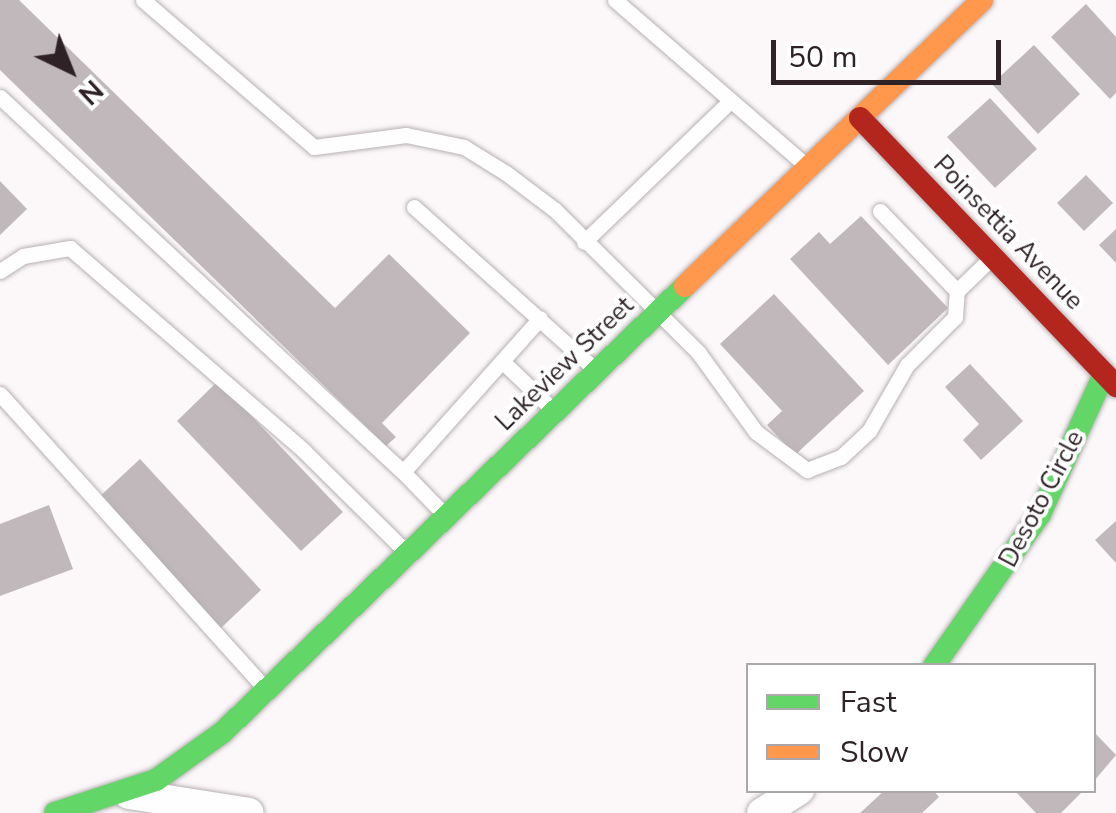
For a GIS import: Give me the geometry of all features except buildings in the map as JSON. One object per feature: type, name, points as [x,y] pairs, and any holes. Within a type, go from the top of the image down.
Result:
[{"type":"street","name":"Lakeview Street","points":[[154,804],[185,764],[267,690],[982,0]]},
{"type":"street","name":"Poinsettia Avenue","points":[[860,118],[1110,380]]},
{"type":"street","name":"Desoto Circle","points":[[936,663],[1040,514],[1110,380]]},
{"type":"street","name":"Lakeview Street","points":[[55,813],[119,794],[185,764]]},
{"type":"street","points":[[766,812],[794,793]]},
{"type":"street","points":[[119,794],[154,804],[249,813]]},
{"type":"lane","points":[[142,0],[314,147],[406,135],[464,147],[555,210],[698,352],[756,432],[806,470],[841,457],[868,431],[907,365],[955,317],[957,291],[992,256]]},
{"type":"lane","points":[[615,0],[808,167]]},
{"type":"lane","points":[[0,97],[447,517]]},
{"type":"lane","points":[[584,242],[730,100]]},
{"type":"lane","points":[[414,207],[598,371]]},
{"type":"lane","points":[[880,211],[957,291]]},
{"type":"lane","points":[[0,271],[24,256],[70,248],[304,451],[408,554]]},
{"type":"lane","points":[[402,472],[540,318]]},
{"type":"lane","points":[[502,360],[555,412]]},
{"type":"lane","points":[[0,394],[267,690]]},
{"type":"traffic: fast","points":[[55,813],[156,780],[223,732],[685,286]]},
{"type":"traffic: fast","points":[[936,663],[1040,514],[1104,374]]},
{"type":"traffic: slow","points":[[685,286],[982,0]]},
{"type":"traffic: jam","points":[[860,118],[1116,386]]}]
